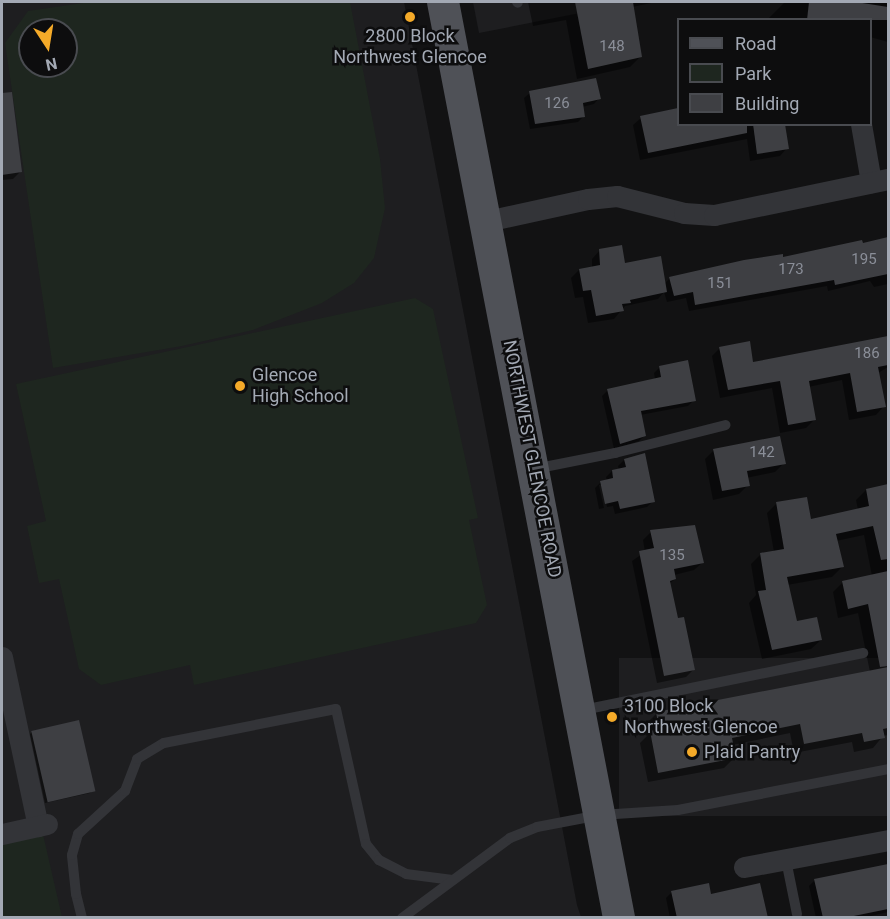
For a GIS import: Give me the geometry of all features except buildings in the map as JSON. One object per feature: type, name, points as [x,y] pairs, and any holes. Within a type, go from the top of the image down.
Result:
[{"type":"main road","name":"NORTHWEST GLENCOE ROAD","points":[[443,2],[619,918]]},
{"type":"street","points":[[487,222],[617,196],[684,213],[714,214],[880,181],[862,126]]},
{"type":"street","points":[[2,657],[43,825],[2,834]]},
{"type":"street","points":[[744,867],[888,840]]},
{"type":"lane","points":[[534,469],[615,453],[726,425]]},
{"type":"lane","points":[[580,711],[863,653]]},
{"type":"lane","points":[[82,918],[76,894],[72,855],[78,834],[125,791],[137,759],[164,743],[336,709],[366,844],[379,860],[406,874],[453,880]]},
{"type":"lane","points":[[402,918],[510,838],[524,831],[600,815],[678,810],[888,769]]},
{"type":"lane","points":[[786,860],[797,914]]},
{"type":"shaded area","name":"Glencoe High School","points":[[2,2],[404,2],[581,917],[2,918]]},
{"type":"shaded area","points":[[473,2],[636,2],[479,33]]},
{"type":"shaded area","points":[[619,658],[888,658],[888,816],[619,816]]},
{"type":"green space","points":[[90,2],[350,2],[380,159],[385,208],[374,258],[354,283],[322,303],[253,330],[182,346],[53,368],[5,43],[18,25],[18,78],[78,78],[78,18],[23,18],[28,11]]},
{"type":"green space","points":[[415,298],[433,309],[478,518],[469,520],[487,605],[476,623],[194,685],[190,665],[101,685],[79,669],[59,579],[39,583],[27,526],[46,521],[16,384]]},
{"type":"green space","points":[[42,830],[62,917],[2,917],[2,840]]},
{"type":"place","name":"2800 Block Northwest Glencoe","points":[[410,17]]},
{"type":"place","name":"Glencoe High School","points":[[240,386]]},
{"type":"place","name":"3100 Block Northwest Glencoe","points":[[612,717]]},
{"type":"place","name":"Plaid Pantry","points":[[692,752]]}]
